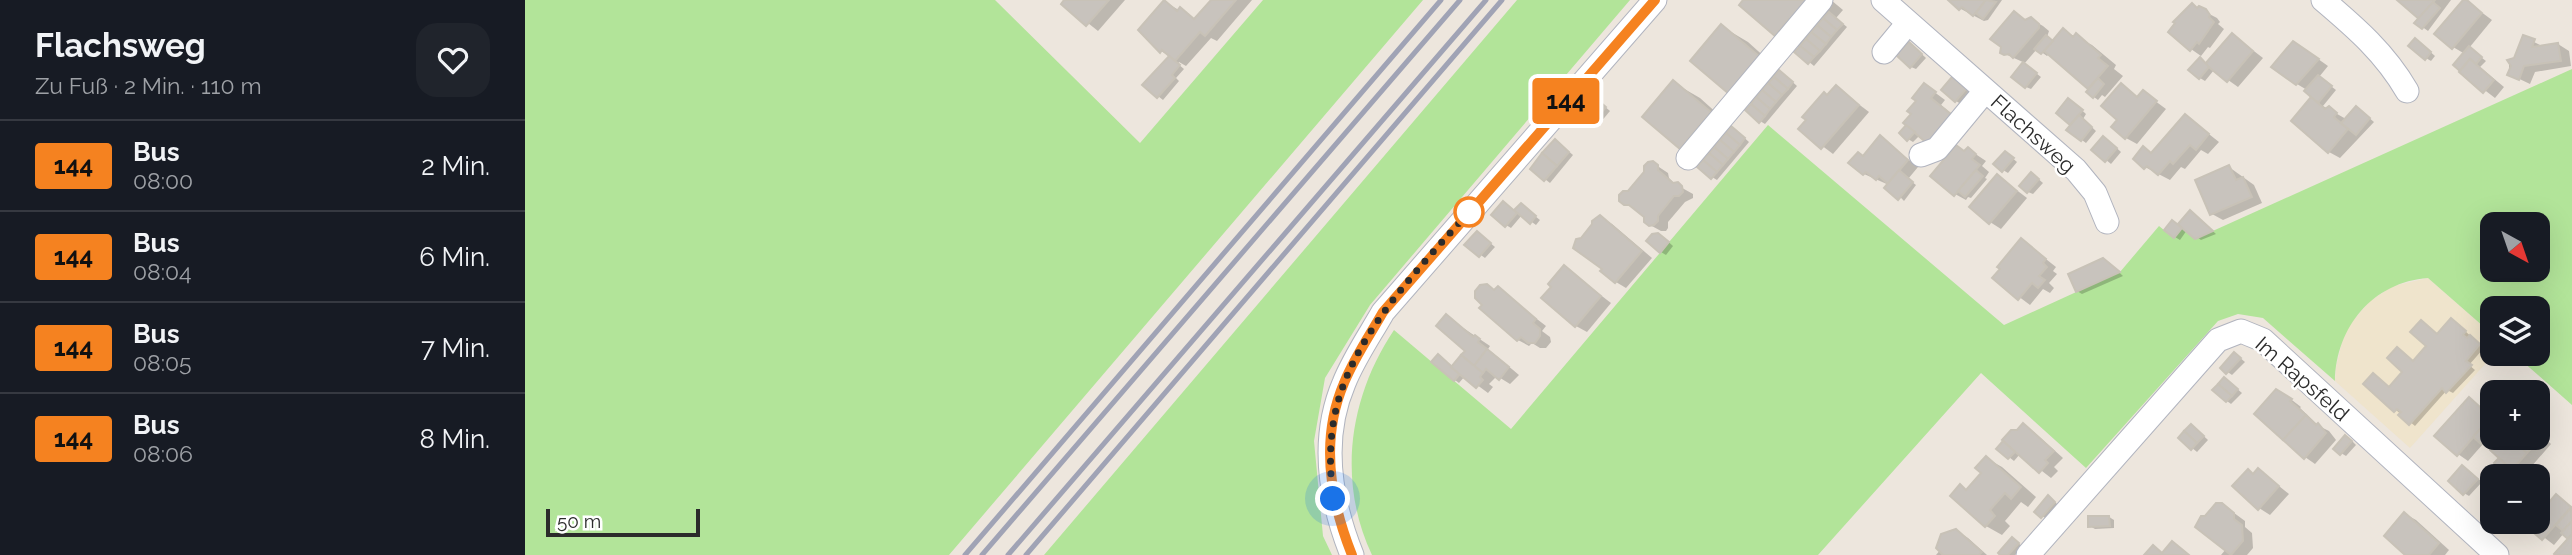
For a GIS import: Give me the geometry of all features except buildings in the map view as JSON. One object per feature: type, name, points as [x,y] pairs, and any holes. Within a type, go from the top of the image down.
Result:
[{"type":"street","points":[[1352,555],[1333,499],[1330,448],[1343,383],[1363,346],[1383,312],[1655,0]]},
{"type":"street","points":[[1688,158],[1821,0]]},
{"type":"street","name":"Flachsweg","points":[[1883,0],[2075,170],[2095,193],[2107,222]]},
{"type":"street","points":[[2323,0],[2361,32],[2393,66],[2407,90]]},
{"type":"street","points":[[1884,52],[1908,23]]},
{"type":"street","points":[[1921,155],[1937,149],[1985,91]]},
{"type":"street","name":"Im Rapsfeld","points":[[2028,555],[2218,340],[2241,331],[2263,340],[2483,550]]},
{"type":"shaded area","points":[[2428,278],[2480,324],[2480,366],[2483,366],[2410,448],[2335,381],[2343,338],[2351,323],[2370,301],[2393,286]]},
{"type":"green space","points":[[525,0],[995,0],[1140,143],[1263,0],[1423,0],[949,555],[525,555]]},
{"type":"green space","points":[[1517,0],[1630,0],[1370,305],[1325,378],[1314,441],[1323,536],[1332,555],[1044,555]]},
{"type":"green space","points":[[2572,69],[2572,405],[2550,386],[2550,380],[2544,380],[2528,366],[2550,366],[2550,296],[2480,296],[2480,324],[2428,278],[2408,281],[2390,288],[2361,311],[2342,343],[2335,381],[2263,318],[2238,314],[2218,321],[2086,468],[1981,373],[1818,555],[1372,555],[1361,527],[1354,498],[1353,440],[1367,383],[1394,330],[1511,429],[1768,125],[2004,325],[2120,272],[2159,226],[2174,238],[2182,228],[2195,239]]},
{"type":"railway","points":[[965,555],[1441,0]]},
{"type":"railway","points":[[982,555],[1460,0]]},
{"type":"railway","points":[[1008,555],[1486,0]]},
{"type":"railway","points":[[1026,555],[1502,0]]},
{"type":"bus line","name":"144","points":[[1352,555],[1333,499],[1330,448],[1343,383],[1363,346],[1383,312],[1655,0]]},
{"type":"route","points":[[1333,499],[1330,448],[1343,383],[1383,312],[1469,212]]}]
